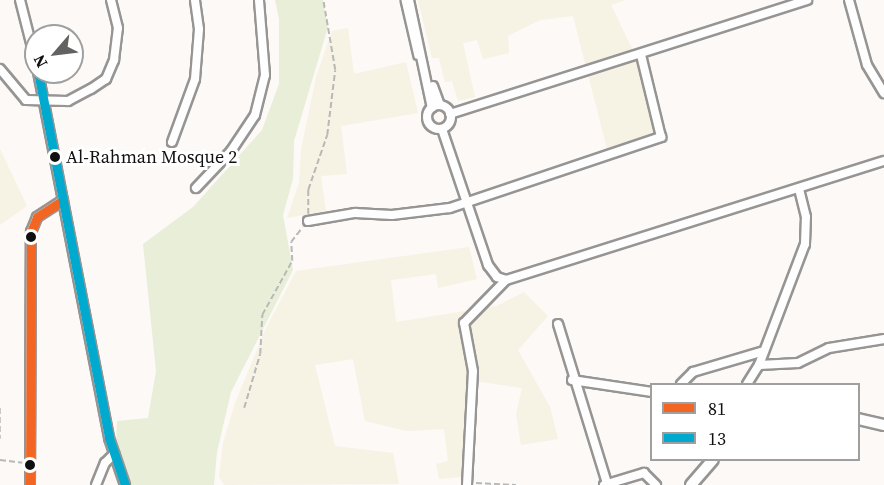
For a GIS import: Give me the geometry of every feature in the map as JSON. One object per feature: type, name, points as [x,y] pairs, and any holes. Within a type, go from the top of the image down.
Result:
[{"type":"street","points":[[20,0],[26,24]]},
{"type":"street","points":[[0,69],[26,100],[46,103],[68,101],[106,79],[114,60],[118,28],[111,0]]},
{"type":"street","points":[[172,142],[195,80],[199,29],[195,0]]},
{"type":"street","points":[[196,188],[231,151],[255,115],[265,75],[259,0]]},
{"type":"street","points":[[409,0],[430,93],[436,107],[450,114],[641,55],[807,0]]},
{"type":"street","points":[[414,0],[436,107],[428,121],[432,127],[442,129]]},
{"type":"street","points":[[849,0],[867,65],[884,93]]},
{"type":"street","points":[[308,221],[355,213],[392,215],[467,202],[661,136],[641,55]]},
{"type":"street","points":[[874,77],[884,71]]},
{"type":"street","points":[[41,84],[114,454],[125,485]]},
{"type":"street","points":[[442,129],[450,122],[450,114]]},
{"type":"street","points":[[442,129],[488,265],[497,277],[506,280]]},
{"type":"street","points":[[467,485],[473,371],[464,323],[506,280],[884,161]]},
{"type":"street","points":[[748,383],[759,365],[761,352],[805,244],[806,217],[799,189]]},
{"type":"street","points":[[30,485],[31,232],[37,217],[63,200]]},
{"type":"street","points":[[558,324],[572,380],[605,484],[644,473],[656,485]]},
{"type":"street","points":[[759,365],[798,363],[829,348],[884,339]]},
{"type":"street","points":[[682,383],[693,372],[761,352]]},
{"type":"street","points":[[572,380],[650,392]]},
{"type":"street","points":[[860,419],[884,425]]},
{"type":"street","points":[[96,485],[105,463],[114,454]]},
{"type":"street","points":[[691,485],[711,461]]},
{"type":"lane","points":[[404,0],[430,93]]},
{"type":"path","points":[[244,408],[260,354],[262,315],[292,261],[291,242],[308,221],[308,190],[327,135],[335,70],[323,0]]},
{"type":"path","points":[[0,408],[0,439]]},
{"type":"path","points":[[0,460],[30,465]]},
{"type":"path","points":[[467,485],[489,481],[516,485]]},
{"type":"shaded area","points":[[418,0],[625,0],[611,5],[641,67],[656,136],[607,149],[573,16],[540,20],[508,36],[509,53],[483,59],[477,40],[463,43],[475,97],[458,101],[452,81],[445,82],[439,58],[432,58]]},
{"type":"shaded area","points":[[348,28],[354,74],[406,62],[418,113],[341,126],[347,174],[321,176],[326,211],[287,218],[299,183],[301,150],[316,77],[332,31]]},
{"type":"shaded area","points":[[0,149],[27,206],[0,225]]},
{"type":"shaded area","points":[[469,247],[477,279],[438,288],[436,274],[391,280],[396,322],[497,306],[524,292],[548,316],[518,350],[550,407],[558,439],[521,445],[516,414],[522,388],[475,381],[471,476],[439,479],[436,464],[448,461],[444,429],[407,431],[365,421],[353,359],[315,365],[335,446],[393,453],[399,484],[224,485],[219,477],[223,443],[235,403],[266,328],[296,271]]},
{"type":"green space","points":[[275,0],[323,0],[328,27],[294,141],[293,179],[283,215],[293,270],[231,392],[217,452],[214,485],[123,485],[115,472],[117,421],[148,418],[156,371],[143,244],[193,207],[262,130],[279,84],[279,19]]},
{"type":"transit line","name":"13","points":[[40,84],[109,438],[125,485]]},
{"type":"transit line","name":"81","points":[[30,485],[31,232],[37,217],[63,200]]},
{"type":"place","name":"Al-Rahman Mosque 2","points":[[55,157]]}]
